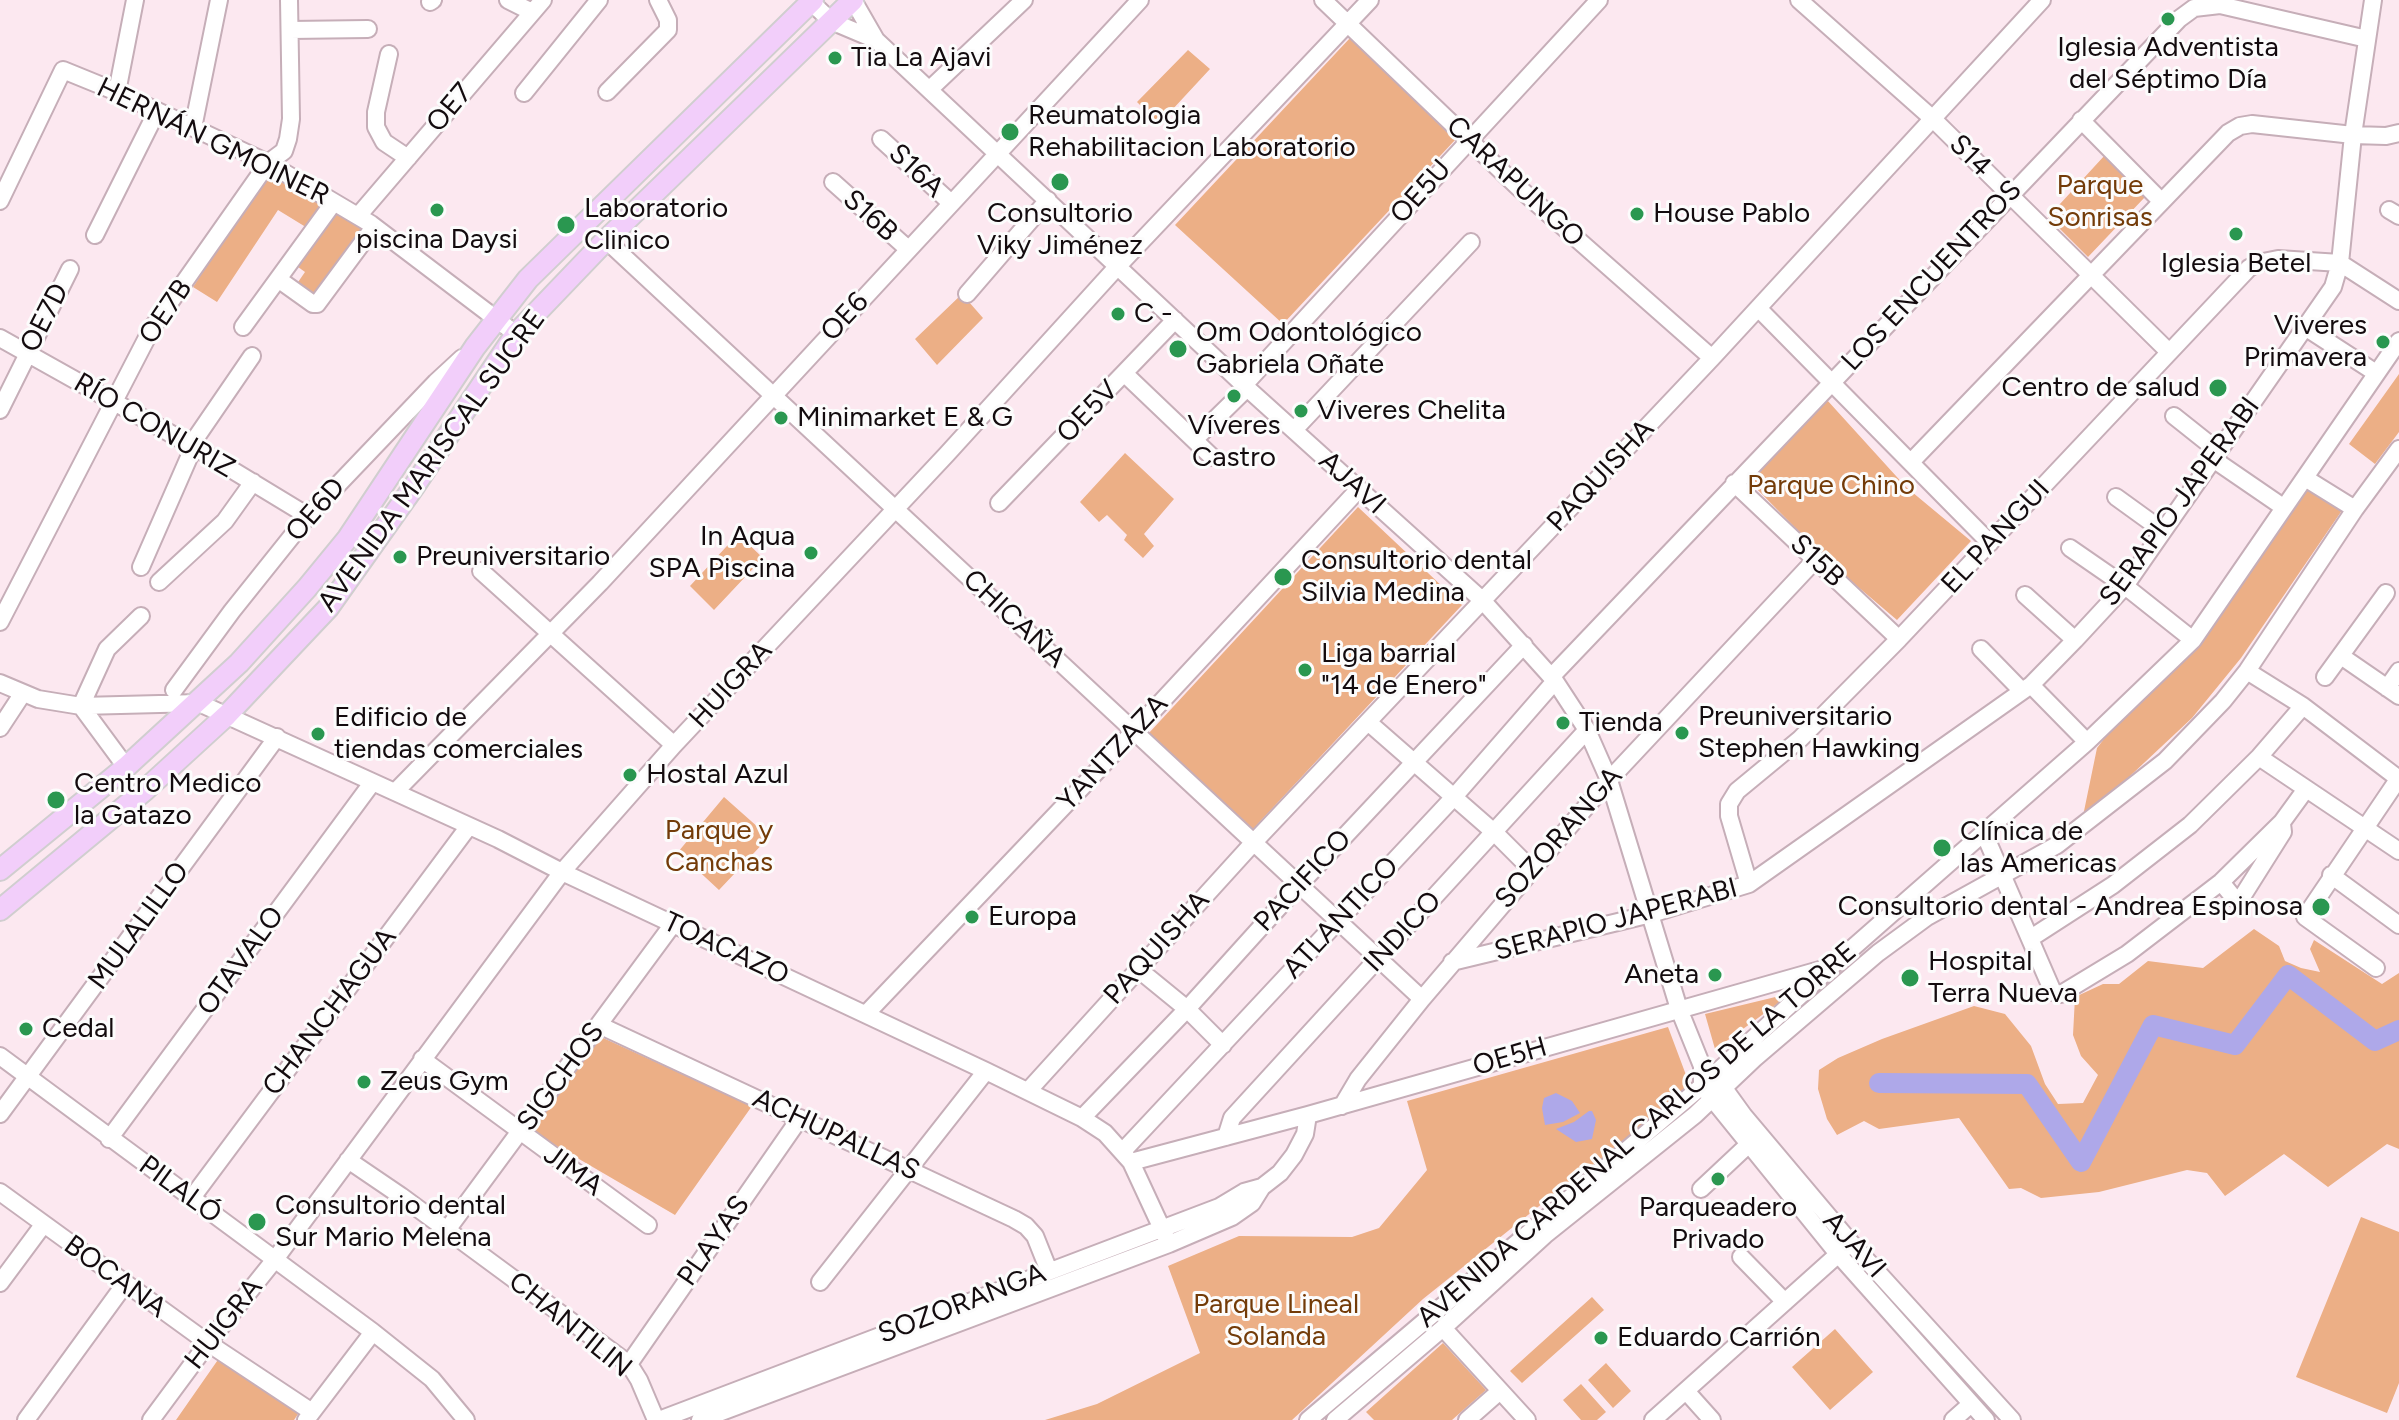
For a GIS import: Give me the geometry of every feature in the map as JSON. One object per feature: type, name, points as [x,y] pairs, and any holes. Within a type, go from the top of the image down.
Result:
[{"type":"main road","name":"AVENIDA MARISCAL SUCRE","points":[[0,910],[145,790],[227,715],[328,608],[516,334],[606,240],[853,0]]},
{"type":"main road","name":"AVENIDA MARISCAL SUCRE","points":[[0,870],[126,767],[239,663],[348,538],[495,318],[528,279],[812,1]]},
{"type":"street","points":[[117,92],[135,0]]},
{"type":"street","points":[[193,128],[219,0]]},
{"type":"street","name":"OE7B","points":[[0,622],[152,328],[268,163],[284,151],[288,139],[289,0]]},
{"type":"street","points":[[508,0],[538,6]]},
{"type":"street","points":[[524,93],[599,0]]},
{"type":"street","points":[[607,92],[668,30],[668,20],[658,0]]},
{"type":"street","name":"AJAVI","points":[[853,0],[876,40],[1246,387],[1482,600],[1553,679],[1587,730],[1609,780],[1679,1009],[1711,1083],[1749,1144],[1844,1248],[2012,1420]]},
{"type":"street","points":[[930,89],[1024,0]]},
{"type":"street","name":"OE6","points":[[396,791],[550,634],[1140,0]]},
{"type":"street","name":"CARAPUNGO","points":[[1323,0],[1469,141],[1651,307],[1712,358]]},
{"type":"street","name":"HUIGRA","points":[[151,1420],[276,1258],[562,872],[674,745],[1117,267],[1370,0]]},
{"type":"street","name":"OE5U","points":[[1195,439],[1599,0]]},
{"type":"street","name":"S14","points":[[1799,0],[1933,119],[2169,352]]},
{"type":"street","name":"PAQUISHA","points":[[1028,1091],[1254,842],[1712,358],[2042,0]]},
{"type":"street","name":"SERAPIO JAPERABI","points":[[1452,962],[1651,914],[1749,884],[2027,688],[2075,640],[2125,586],[2333,287],[2340,263],[2353,135],[2373,0]]},
{"type":"street","name":"AJAVI","points":[[812,1],[831,21],[876,40]]},
{"type":"street","name":"LOS ENCUENTROS","points":[[1553,679],[1734,483],[2179,19],[2194,8],[2207,5],[2228,7],[2367,39]]},
{"type":"street","name":"OE7","points":[[358,216],[538,6]]},
{"type":"street","points":[[290,30],[368,29]]},
{"type":"street","points":[[389,54],[376,112],[376,127],[384,142],[408,158]]},
{"type":"street","name":"HERNÁN GMOINER","points":[[0,201],[63,70],[268,163],[374,227],[516,334]]},
{"type":"street","points":[[95,235],[157,111]]},
{"type":"street","points":[[2081,120],[2161,201]]},
{"type":"street","points":[[1911,462],[2228,133],[2240,126],[2270,125],[2353,135],[2386,136],[2399,133]]},
{"type":"street","name":"S16A","points":[[881,139],[951,203]]},
{"type":"street","name":"S16B","points":[[833,182],[908,249]]},
{"type":"street","points":[[967,294],[1048,200]]},
{"type":"street","points":[[243,327],[334,202]]},
{"type":"street","points":[[278,279],[317,304],[374,227]]},
{"type":"street","name":"CHICAÑA","points":[[606,240],[1422,999]]},
{"type":"street","points":[[1294,430],[1471,242]]},
{"type":"street","name":"EL PANGUI","points":[[1749,884],[1729,816],[1731,799],[1744,784],[1800,739],[1899,639],[2249,268],[2278,259],[2340,263]]},
{"type":"street","points":[[2340,263],[2399,301]]},
{"type":"street","name":"OE7D","points":[[0,410],[70,269]]},
{"type":"street","points":[[1758,308],[1990,543]]},
{"type":"street","name":"OE5V","points":[[999,503],[1175,320]]},
{"type":"street","points":[[2305,327],[2376,373]]},
{"type":"street","name":"RÍO CONURIZ","points":[[0,338],[191,445],[308,516]]},
{"type":"street","name":"AVENIDA CARDENAL CARLOS DE LA TORRE","points":[[1308,1420],[1711,1083],[1832,966],[2087,742],[2193,640],[2399,341]]},
{"type":"street","name":"OE6D","points":[[174,690],[308,516],[436,382],[475,347]]},
{"type":"street","points":[[141,567],[190,455],[191,445],[252,356]]},
{"type":"street","points":[[1125,374],[1212,457]]},
{"type":"street","points":[[2174,416],[2216,455],[2283,507]]},
{"type":"street","name":"AVENIDA CARDENAL CARLOS DE LA TORRE","points":[[1335,1420],[1545,1235],[1651,1152],[1711,1083],[1765,1050],[1902,934],[2057,845],[2132,789],[2195,732],[2247,671],[2355,509],[2399,449]]},
{"type":"street","points":[[2305,478],[2355,509]]},
{"type":"street","points":[[159,582],[225,521],[253,482]]},
{"type":"street","name":"S15B","points":[[1734,483],[1899,639]]},
{"type":"street","name":"YANTZAZA","points":[[866,1014],[1358,490]]},
{"type":"street","points":[[2116,497],[2163,531]]},
{"type":"street","points":[[2070,548],[2125,586],[2193,640]]},
{"type":"street","name":"SOZORANGA","points":[[1342,1106],[1358,1079],[1531,869],[1609,780],[1816,559]]},
{"type":"street","points":[[481,571],[674,745]]},
{"type":"street","points":[[2325,677],[2386,593]]},
{"type":"street","points":[[2025,595],[2075,640]]},
{"type":"street","points":[[81,706],[107,649],[141,616]]},
{"type":"street","name":"PACIFICO","points":[[1082,1118],[1524,645]]},
{"type":"street","points":[[1981,649],[2087,742]]},
{"type":"street","points":[[2341,656],[2393,692],[2399,671]]},
{"type":"street","points":[[2247,671],[2303,706],[2399,778],[2305,917],[2376,968]]},
{"type":"street","name":"ATLANTICO","points":[[1127,1157],[1223,1045],[1453,798],[1553,679]]},
{"type":"street","points":[[0,683],[47,701],[81,706],[199,703]]},
{"type":"street","points":[[0,728],[23,693]]},
{"type":"street","name":"TOACAZO","points":[[199,703],[372,783],[396,791],[1082,1118],[1105,1133],[1127,1157],[1166,1236]]},
{"type":"street","points":[[81,706],[126,767]]},
{"type":"street","points":[[2031,938],[2113,885],[2190,825],[2259,757],[2303,706]]},
{"type":"street","points":[[1368,722],[1495,833],[1531,869]]},
{"type":"street","name":"INDICO","points":[[1226,1137],[1232,1118],[1587,730]]},
{"type":"street","name":"MULALILLO","points":[[0,1114],[277,737]]},
{"type":"street","points":[[2259,757],[2399,851]]},
{"type":"street","name":"OTAVALO","points":[[109,1139],[372,783]]},
{"type":"street","points":[[1984,833],[2053,992],[2061,994],[2127,954],[2221,882],[2282,822],[2306,789]]},
{"type":"street","points":[[2221,882],[2234,898],[2242,897],[2283,832],[2282,822]]},
{"type":"street","name":"CHANCHAGUA","points":[[191,1199],[469,826]]},
{"type":"street","points":[[2331,875],[2399,925]]},
{"type":"street","name":"SIGCHOS","points":[[447,1230],[673,924]]},
{"type":"street","name":"OE5H","points":[[1342,1106],[1832,966]]},
{"type":"street","points":[[1138,969],[1187,1009],[1223,1045]]},
{"type":"street","name":"ACHUPALLAS","points":[[599,1025],[909,1168],[1026,1226],[1035,1236],[1049,1271]]},
{"type":"street","name":"PILALÓ","points":[[0,1056],[373,1332],[432,1379],[466,1420]]},
{"type":"street","name":"JIMA","points":[[422,1059],[648,1225]]},
{"type":"street","points":[[820,1282],[986,1071]]},
{"type":"street","name":"AJAVI","points":[[1711,1083],[1986,1420]]},
{"type":"street","points":[[1127,1157],[1226,1137],[1342,1106]]},
{"type":"street","name":"SOZORANGA","points":[[658,1420],[1049,1271],[1232,1217],[1252,1203],[1262,1187],[1280,1173],[1294,1155],[1305,1134],[1308,1115]]},
{"type":"street","name":"PLAYAS","points":[[629,1364],[800,1118]]},
{"type":"street","points":[[1701,1189],[1749,1144]]},
{"type":"street","name":"CHANTILIN","points":[[348,1160],[629,1364],[658,1420]]},
{"type":"street","name":"BOCANA","points":[[0,1192],[309,1416]]},
{"type":"street","points":[[0,1283],[43,1225]]},
{"type":"street","name":"SOZORANGA","points":[[700,1420],[1166,1236]]},
{"type":"street","points":[[1653,1420],[1844,1248]]},
{"type":"street","points":[[1741,1257],[1785,1302]]},
{"type":"street","points":[[26,1420],[125,1284]]},
{"type":"street","points":[[1443,1328],[1527,1420]]},
{"type":"street","points":[[309,1416],[373,1332]]},
{"type":"street","points":[[1467,1420],[1500,1391]]},
{"type":"street","points":[[1686,1391],[1712,1420]]},
{"type":"street","points":[[1953,1420],[1971,1404]]},
{"type":"green space","points":[[1350,38],[1455,140],[1283,324],[1175,225]]},
{"type":"green space","points":[[1188,50],[1210,69],[1159,124],[1137,102]]},
{"type":"green space","name":"Parque Sonrisas","points":[[2105,155],[2145,197],[2088,257],[2048,217]]},
{"type":"green space","points":[[270,170],[325,206],[309,229],[278,210],[217,302],[193,287]]},
{"type":"green space","points":[[335,207],[367,231],[315,303],[294,288],[305,272],[294,264]]},
{"type":"green space","points":[[962,294],[983,318],[937,365],[915,339]]},
{"type":"green space","points":[[2399,374],[2399,432],[2375,464],[2349,444]]},
{"type":"green space","name":"Parque Chino","points":[[1827,400],[1906,487],[1971,541],[1897,620],[1831,564],[1748,480]]},
{"type":"green space","points":[[1125,453],[1174,499],[1144,534],[1154,546],[1143,558],[1124,540],[1127,535],[1107,515],[1099,522],[1080,502]]},
{"type":"green space","points":[[2309,486],[2345,506],[2241,658],[2192,718],[2083,816],[2097,748],[2209,633]]},
{"type":"green space","name":"Liga barrial \"14 de Enero\"","points":[[1358,507],[1462,605],[1253,829],[1148,734]]},
{"type":"green space","points":[[738,534],[763,558],[714,610],[690,586]]},
{"type":"green space","name":"Parque y Canchas","points":[[724,797],[769,837],[719,890],[678,852]]},
{"type":"green space","points":[[2254,929],[2279,946],[2285,961],[2301,968],[2320,972],[2310,949],[2314,940],[2382,984],[2399,973],[2399,1149],[2387,1144],[2328,1187],[2284,1154],[2225,1196],[2207,1173],[2187,1170],[2099,1192],[2041,1198],[2021,1188],[2009,1189],[1959,1118],[1879,1129],[1864,1121],[1837,1135],[1827,1119],[1818,1089],[1819,1070],[1882,1039],[1974,1006],[2005,1014],[2031,1046],[2045,1084],[2058,1104],[2083,1103],[2098,1075],[2081,1056],[2073,1035],[2075,997],[2103,984],[2119,984],[2148,961],[2203,968]]},
{"type":"green space","points":[[1792,993],[1728,1040],[1715,1049],[1705,1014]]},
{"type":"green space","name":"Parque Lineal Solanda","points":[[1668,1027],[1692,1091],[1558,1191],[1423,1299],[1292,1420],[1045,1420],[1097,1404],[1200,1353],[1168,1266],[1239,1236],[1352,1237],[1379,1228],[1427,1170],[1407,1101]]},
{"type":"green space","points":[[601,1037],[752,1106],[675,1215],[531,1131]]},
{"type":"green space","points":[[2361,1217],[2399,1232],[2399,1383],[2387,1413],[2296,1377]]},
{"type":"green space","points":[[1592,1297],[1604,1310],[1522,1383],[1510,1371]]},
{"type":"green space","points":[[1835,1329],[1873,1372],[1830,1410],[1792,1367]]},
{"type":"green space","points":[[1443,1343],[1486,1390],[1452,1420],[1374,1420],[1366,1412]]},
{"type":"green space","points":[[222,1354],[302,1408],[294,1420],[176,1420]]},
{"type":"green space","points":[[1606,1363],[1631,1391],[1613,1408],[1588,1380]]},
{"type":"green space","points":[[1581,1384],[1606,1412],[1597,1420],[1581,1420],[1563,1400]]},
{"type":"shaded area","points":[[1556,1093],[1572,1101],[1580,1113],[1563,1122],[1545,1125],[1544,1098]]},
{"type":"shaded area","points":[[1589,1111],[1596,1120],[1592,1139],[1576,1142],[1556,1129],[1574,1122]]},
{"type":"waterway","points":[[1879,1083],[2027,1084],[2081,1162],[2153,1025],[2235,1045],[2288,975],[2375,1041],[2399,1030]]},
{"type":"place","name":"Iglesia Adventista del Séptimo Día","points":[[2168,19]]},
{"type":"place","name":"Tia La Ajavi","points":[[835,58]]},
{"type":"place","name":"Reumatologia Rehabilitacion Laboratorio","points":[[1010,132]]},
{"type":"place","name":"Consultorio Viky Jiménez","points":[[1060,182]]},
{"type":"place","name":"piscina Daysi","points":[[437,210]]},
{"type":"place","name":"House Pablo","points":[[1637,214]]},
{"type":"place","name":"Laboratorio Clinico","points":[[566,225]]},
{"type":"place","name":"Iglesia Betel","points":[[2236,234]]},
{"type":"place","name":"C -","points":[[1118,314]]},
{"type":"place","name":"Viveres Primavera","points":[[2383,342]]},
{"type":"place","name":"Om Odontológico Gabriela Oñate","points":[[1178,349]]},
{"type":"place","name":"Centro de salud","points":[[2218,388]]},
{"type":"place","name":"Víveres Castro","points":[[1234,396]]},
{"type":"place","name":"Viveres Chelita","points":[[1301,411]]},
{"type":"place","name":"Minimarket E & G","points":[[781,418]]},
{"type":"place","name":"In Aqua SPA Piscina","points":[[811,553]]},
{"type":"place","name":"Preuniversitario","points":[[400,557]]},
{"type":"place","name":"Consultorio dental Silvia Medina","points":[[1283,577]]},
{"type":"place","name":"Liga barrial \"14 de Enero\"","points":[[1305,670]]},
{"type":"place","name":"Tienda","points":[[1563,723]]},
{"type":"place","name":"Preuniversitario Stephen Hawking","points":[[1682,733]]},
{"type":"place","name":"Edificio de tiendas comerciales","points":[[318,734]]},
{"type":"place","name":"Hostal Azul","points":[[630,775]]},
{"type":"place","name":"Centro Medico la Gatazo","points":[[56,800]]},
{"type":"place","name":"Clínica de las Americas","points":[[1942,848]]},
{"type":"place","name":"Consultorio dental - Andrea Espinosa","points":[[2321,907]]},
{"type":"place","name":"Europa","points":[[972,917]]},
{"type":"place","name":"Aneta","points":[[1715,975]]},
{"type":"place","name":"Hospital Terra Nueva","points":[[1910,978]]},
{"type":"place","name":"Cedal","points":[[26,1029]]},
{"type":"place","name":"Zeus Gym","points":[[364,1082]]},
{"type":"place","name":"Parqueadero Privado","points":[[1718,1179]]},
{"type":"place","name":"Consultorio dental Sur Mario Melena","points":[[257,1222]]},
{"type":"place","name":"Eduardo Carrión","points":[[1601,1338]]}]
